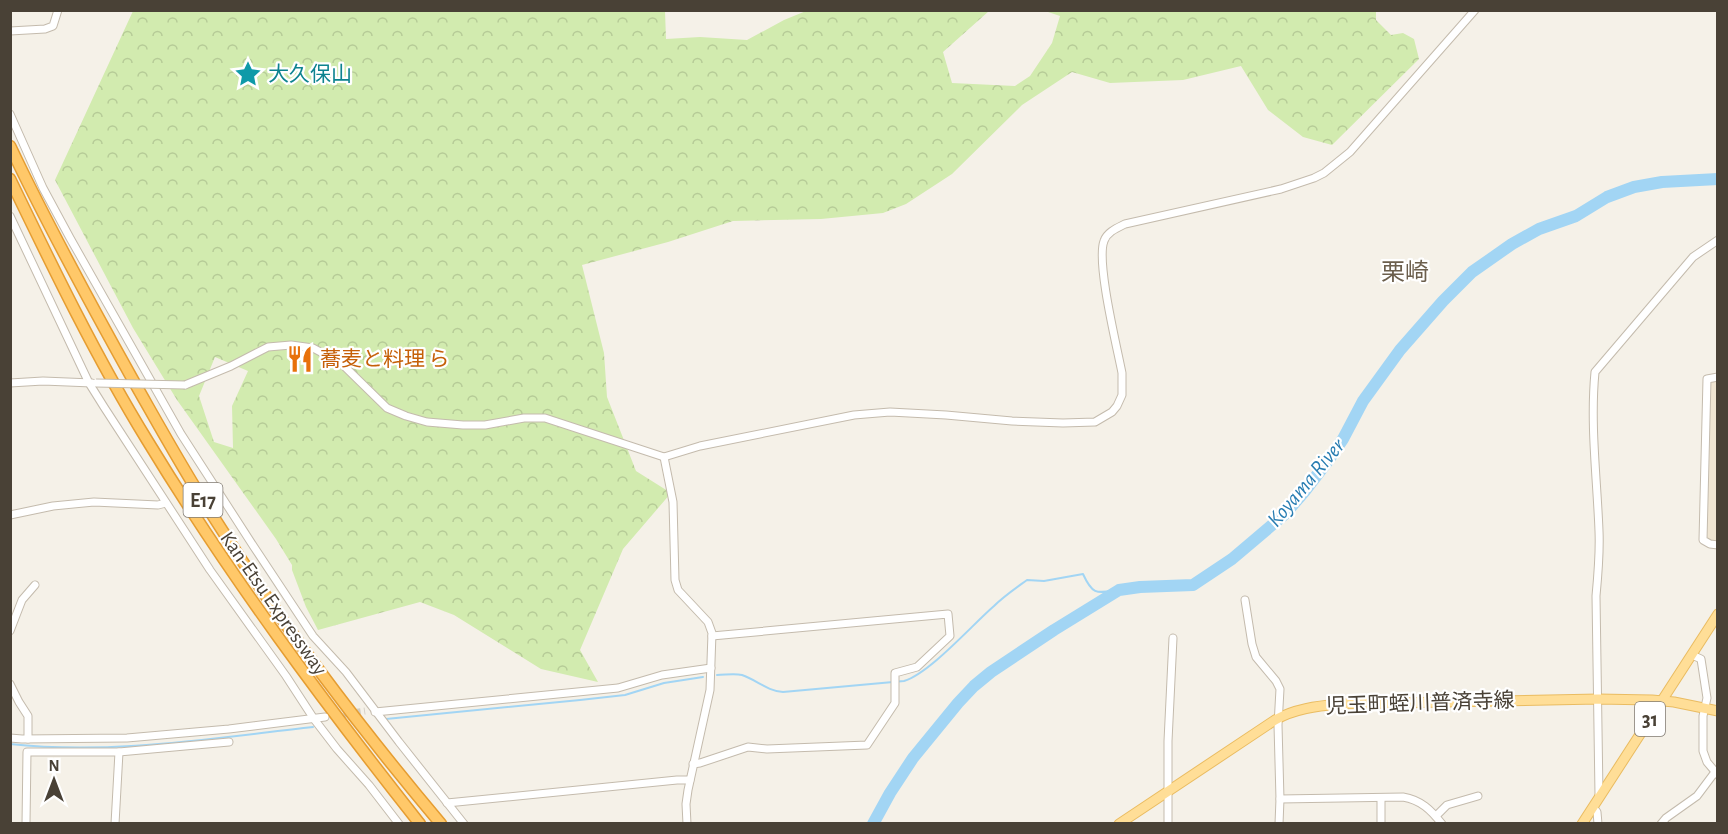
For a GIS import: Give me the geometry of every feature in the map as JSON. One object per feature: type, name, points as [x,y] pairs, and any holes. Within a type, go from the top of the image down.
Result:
[{"type":"highway","name":"Kan-Etsu Expressway","points":[[10,146],[105,329],[206,505],[301,645],[399,774],[441,824]]},
{"type":"highway","name":"Kan-Etsu Expressway","points":[[10,179],[88,335],[153,449],[202,526],[307,679],[420,824]]},
{"type":"main road","name":"31","points":[[1582,824],[1718,614]]},
{"type":"main road","name":"児玉町蛭川普済寺線","points":[[1119,824],[1278,718],[1312,707],[1339,704],[1598,699],[1662,700],[1718,711]]},
{"type":"street","points":[[10,31],[45,29],[53,26],[58,10]]},
{"type":"street","points":[[10,383],[43,381],[184,385],[231,366],[268,347],[291,345],[314,348],[341,363],[387,408],[406,416],[427,422],[463,425],[485,425],[524,418],[545,418],[664,457],[700,446],[854,415],[890,412],[1012,421],[1071,423],[1099,421],[1117,406],[1123,388],[1103,271],[1101,252],[1104,239],[1113,230],[1125,224],[1281,189],[1324,173],[1350,152],[1475,10]]},
{"type":"street","points":[[10,114],[59,218],[181,434],[313,636],[346,672],[370,710],[464,824]]},
{"type":"street","points":[[10,216],[93,383],[166,503],[314,719],[399,824]]},
{"type":"street","points":[[1599,795],[1596,596],[1600,533],[1595,464],[1595,372],[1694,257],[1718,240]]},
{"type":"street","points":[[1718,377],[1707,379],[1704,540],[1718,545]]},
{"type":"street","points":[[664,457],[673,502],[675,580],[678,590],[708,622],[712,636],[710,690],[690,780],[686,804],[687,824]]},
{"type":"street","points":[[10,515],[53,506],[94,502],[158,505],[166,503]]},
{"type":"street","points":[[10,631],[22,600],[35,585]]},
{"type":"street","points":[[1245,600],[1256,657],[1280,689],[1279,824]]},
{"type":"street","points":[[693,764],[748,747],[767,749],[867,745],[895,703],[895,673],[917,667],[950,636],[948,614],[712,636]]},
{"type":"street","points":[[1168,824],[1173,638]]},
{"type":"street","points":[[1661,824],[1697,796],[1716,773],[1707,762],[1703,751],[1704,708],[1707,698],[1701,659],[1692,655]]},
{"type":"street","points":[[370,710],[608,689],[662,675],[711,668]]},
{"type":"street","points":[[10,684],[28,716],[28,739]]},
{"type":"street","points":[[10,738],[127,738],[325,717]]},
{"type":"street","points":[[26,824],[27,752],[119,752],[229,742]]},
{"type":"street","points":[[115,824],[119,752]]},
{"type":"street","points":[[447,803],[690,780]]},
{"type":"street","points":[[1436,816],[1447,805],[1478,796]]},
{"type":"street","points":[[1280,799],[1404,797],[1417,800],[1431,810],[1442,824]]},
{"type":"street","points":[[1381,798],[1381,824]]},
{"type":"street","points":[[1593,807],[1597,812],[1598,824]]},
{"type":"shaded area","points":[[1717,379],[1717,542],[1710,541],[1707,537],[1710,383]]},
{"type":"green space","points":[[1320,10],[1321,12],[1323,10],[1376,10],[1376,20],[1391,35],[1403,33],[1414,39],[1419,59],[1332,145],[1303,137],[1268,110],[1241,66],[1183,80],[1110,83],[1072,72],[1022,105],[952,174],[906,204],[883,213],[821,219],[733,221],[668,242],[582,265],[604,353],[607,397],[636,471],[671,493],[623,549],[580,650],[598,682],[541,669],[454,615],[420,602],[318,630],[306,607],[292,565],[177,400],[133,328],[55,180],[133,11],[665,11],[666,39],[700,37],[747,40],[806,11],[989,11],[943,52],[952,83],[1015,86],[1030,76],[1052,43],[1060,16],[1045,11]],"holes":[[[215,357],[248,371],[232,406],[233,448],[214,442],[199,396]]]},
{"type":"waterway","name":"Koyama River","points":[[873,824],[913,758],[958,703],[991,672],[1119,590],[1193,585],[1232,559],[1285,514],[1327,462],[1343,439],[1363,401],[1400,350],[1472,272],[1512,244],[1539,229],[1576,216],[1607,197],[1634,187],[1662,182],[1718,179]]},
{"type":"waterway","points":[[717,675],[742,675],[772,690],[783,692],[904,681],[926,669],[998,602],[1027,580],[1044,581],[1083,574],[1093,590],[1101,592],[1119,590]]},
{"type":"waterway","points":[[386,719],[625,695],[664,683],[703,677]]},
{"type":"waterway","points":[[10,744],[86,748],[162,744],[313,727]]},
{"type":"tunnel","points":[[333,716],[365,711]]},
{"type":"place","name":"大久保山","points":[[248,74]]},
{"type":"place","name":"蕎麦と料理 ら","points":[[300,359]]},
{"type":"district","name":"栗崎","points":[[1405,272]]}]
